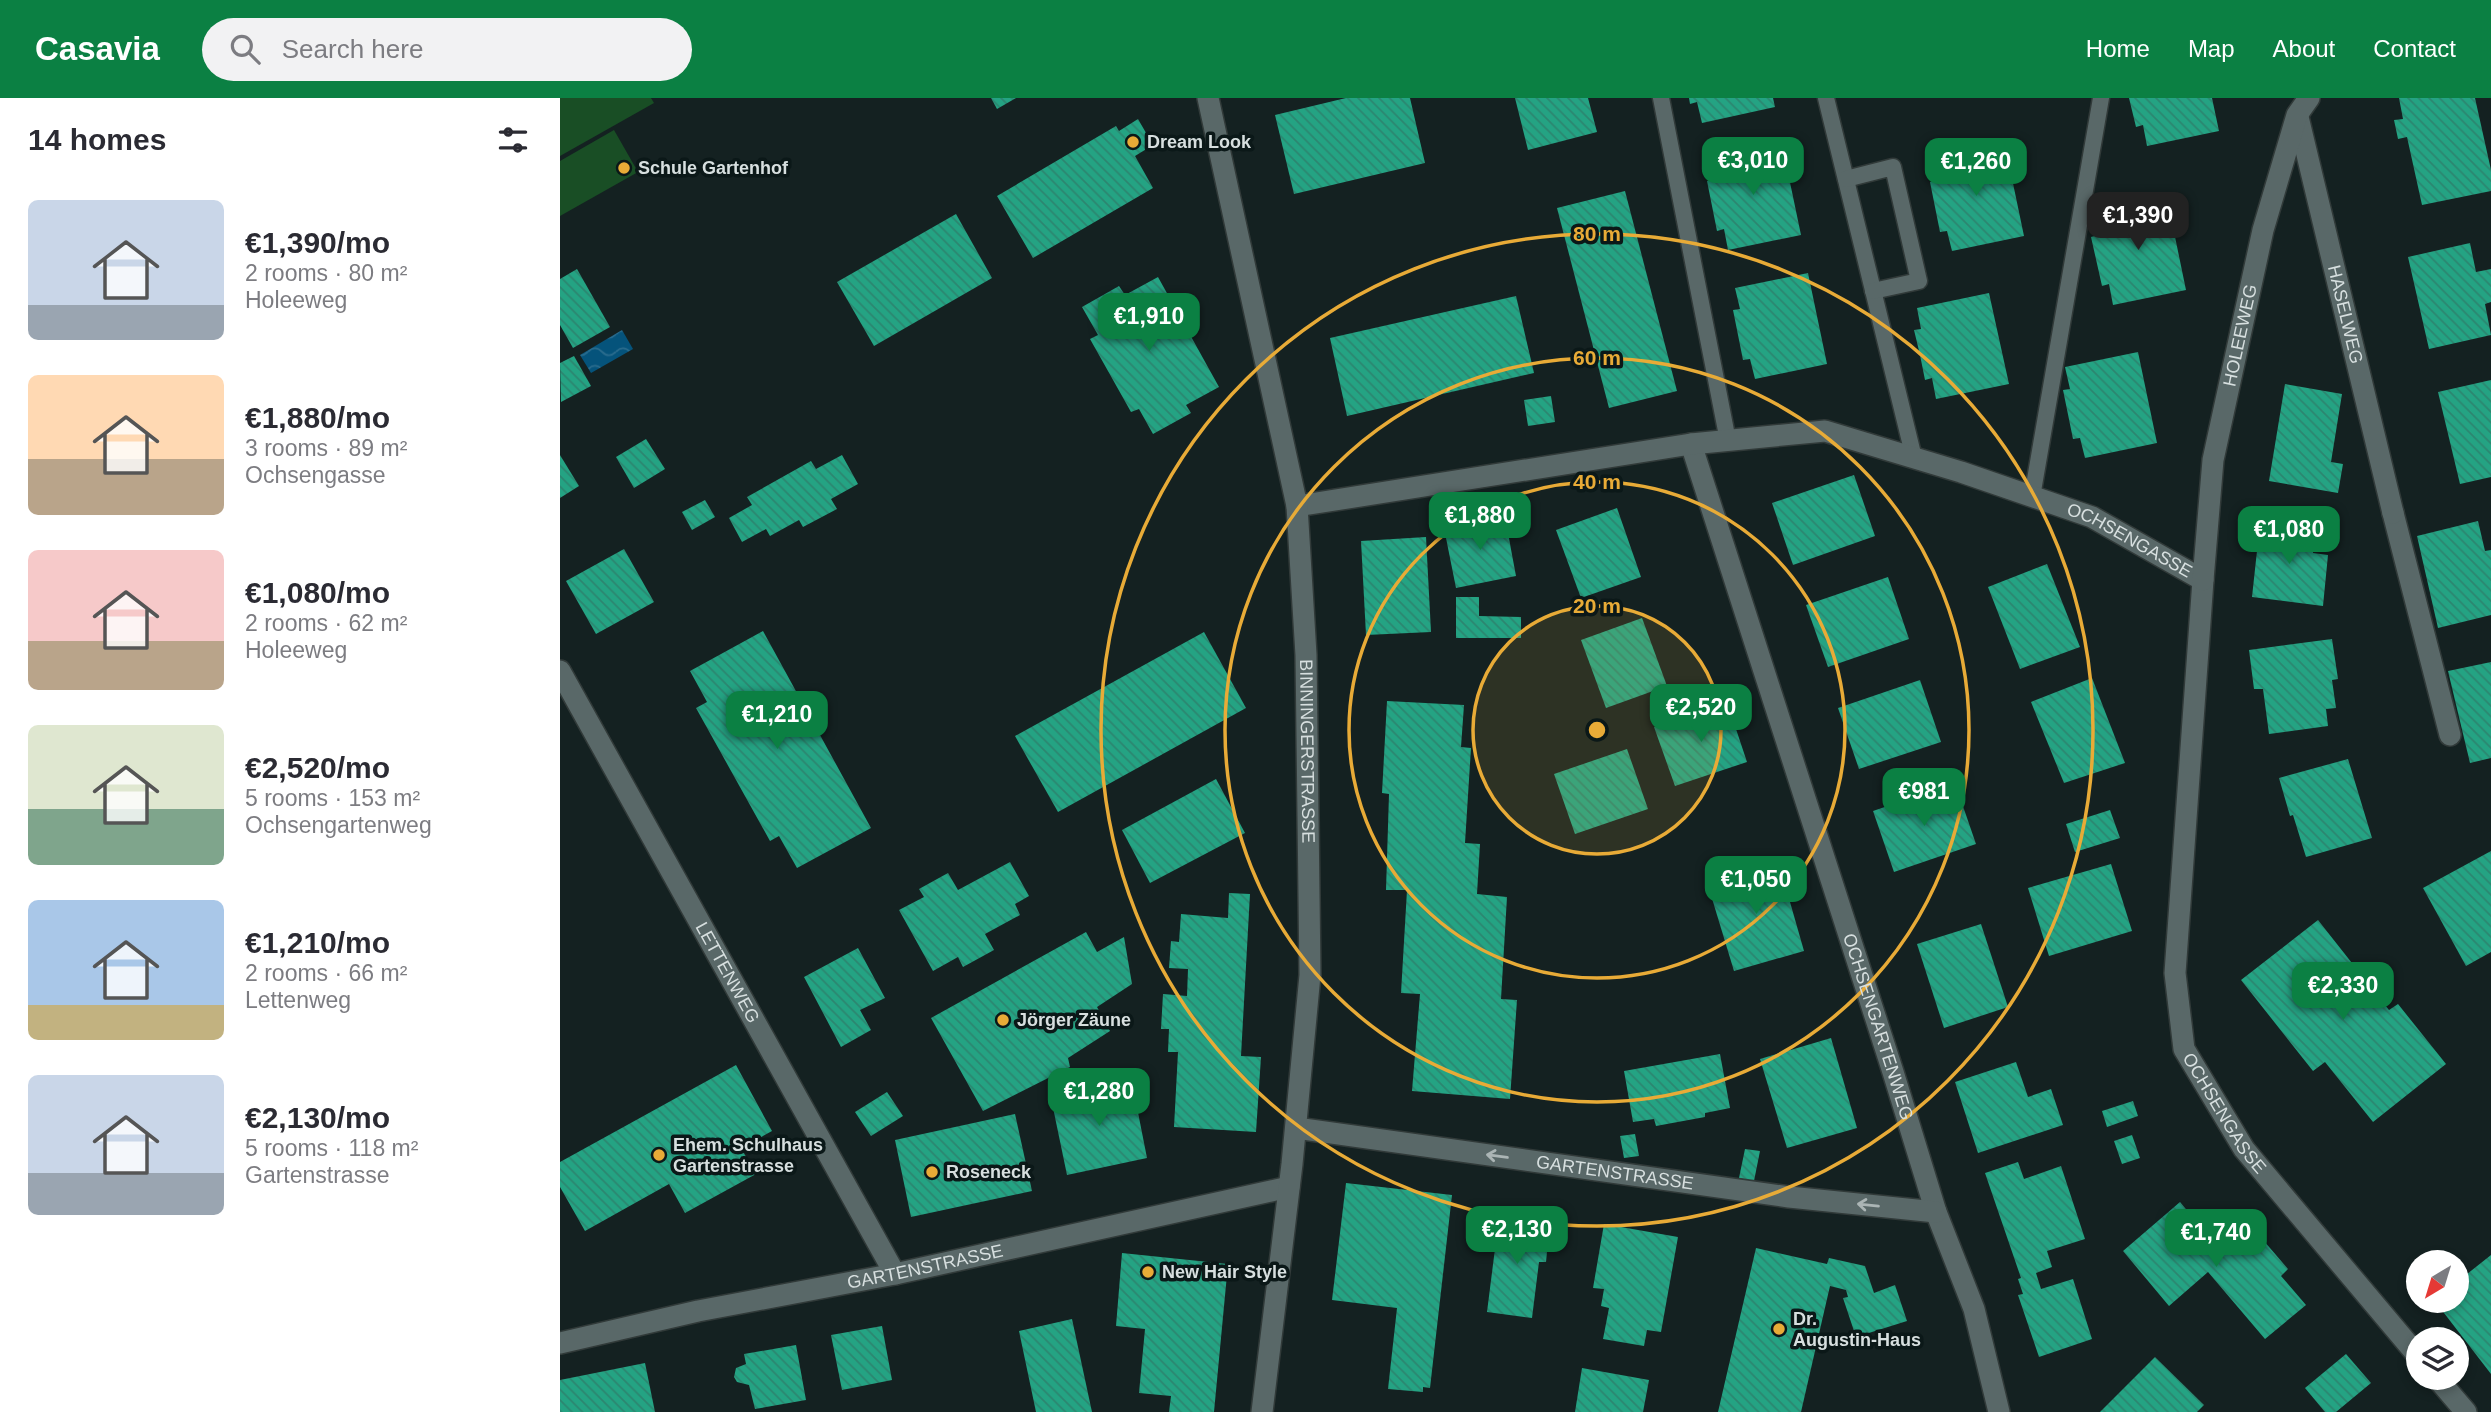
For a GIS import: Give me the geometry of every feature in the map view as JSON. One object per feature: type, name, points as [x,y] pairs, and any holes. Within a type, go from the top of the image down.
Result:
[{"type":"street","name":"BINNINGERSTRASSE","points":[[1208,98],[1297,506],[1306,655],[1310,975],[1296,1128],[1262,1412]]},
{"type":"street","name":"HASELWEG","points":[[2300,104],[2393,513],[2450,735]]},
{"type":"street","name":"HOLEEWEG","points":[[2203,580],[2213,460],[2263,230],[2300,104]]},
{"type":"street","name":"OCHSENGASSE","points":[[1297,506],[1691,444],[1825,431],[2092,517],[2203,580],[2175,972],[2184,1049],[2244,1149],[2406,1342]]},
{"type":"street","name":"OCHSENGARTENWEG","points":[[1691,444],[1936,1212],[1974,1309],[1999,1412]]},
{"type":"street","name":"LETTENWEG","points":[[560,671],[895,1274]]},
{"type":"street","name":"GARTENSTRASSE","points":[[1296,1128],[1789,1197],[1936,1212]]},
{"type":"street","name":"GARTENSTRASSE","points":[[560,1343],[698,1311],[895,1274],[1289,1187]]},
{"type":"street","points":[[2448,1390],[2466,1412]]},
{"type":"lane","points":[[1661,98],[1728,441]]},
{"type":"lane","points":[[1826,98],[1914,458]]},
{"type":"lane","points":[[2032,497],[2101,98]]},
{"type":"lane","points":[[1846,178],[1893,167],[1919,281],[1873,291]]},
{"type":"green space","points":[[560,98],[651,98],[654,103],[560,156]]},
{"type":"green space","points":[[614,130],[638,172],[560,216],[560,161]]},
{"type":"water","points":[[622,330],[633,349],[591,373],[580,355]]},
{"type":"building","points":[[991,98],[1016,98],[997,109]]},
{"type":"building","points":[[1346,98],[1410,98],[1425,163],[1294,194],[1275,115]]},
{"type":"building","points":[[1515,98],[1588,98],[1597,132],[1528,150]]},
{"type":"building","points":[[1689,98],[1773,98],[1775,107],[1702,123],[1697,102],[1690,104]]},
{"type":"building","points":[[2129,98],[2212,98],[2219,131],[2147,146],[2143,125],[2136,127]]},
{"type":"building","points":[[2399,98],[2475,98],[2491,170],[2491,191],[2422,205],[2407,137],[2398,139],[2394,120],[2403,119]]},
{"type":"building","points":[[1138,119],[1153,145],[1135,156],[1153,188],[1033,258],[997,196],[1116,126],[1119,131]]},
{"type":"building","points":[[1782,144],[1801,235],[1728,250],[1724,229],[1717,231],[1707,181],[1713,180],[1709,159]]},
{"type":"building","points":[[2005,145],[2024,236],[1952,251],[1947,231],[1940,232],[1930,182],[1936,181],[1931,160]]},
{"type":"building","points":[[1625,191],[1677,391],[1609,408],[1557,208]]},
{"type":"building","points":[[2167,198],[2186,290],[2113,305],[2109,284],[2102,286],[2091,237],[2098,235],[2094,214]]},
{"type":"building","points":[[956,214],[992,278],[874,346],[837,282]]},
{"type":"building","points":[[2470,243],[2476,272],[2491,269],[2491,302],[2485,304],[2491,335],[2429,349],[2408,257]]},
{"type":"building","points":[[577,269],[610,327],[573,348],[560,325],[560,279]]},
{"type":"building","points":[[1808,273],[1827,364],[1755,379],[1750,359],[1743,360],[1733,310],[1740,309],[1735,288]]},
{"type":"building","points":[[1158,277],[1219,387],[1186,405],[1191,413],[1153,434],[1139,409],[1131,412],[1090,339],[1098,335],[1082,307],[1119,286],[1125,295]]},
{"type":"building","points":[[1989,293],[2009,384],[1936,399],[1932,378],[1925,380],[1914,330],[1921,329],[1917,308]]},
{"type":"building","points":[[1516,296],[1534,373],[1347,416],[1330,338]]},
{"type":"building","points":[[2138,352],[2157,443],[2085,458],[2080,438],[2073,439],[2063,390],[2070,389],[2065,367]]},
{"type":"building","points":[[574,356],[591,386],[561,402],[560,363]]},
{"type":"building","points":[[2491,380],[2491,477],[2460,484],[2438,392]]},
{"type":"building","points":[[2285,384],[2342,394],[2331,462],[2343,464],[2338,493],[2269,481]]},
{"type":"building","points":[[1551,396],[1555,422],[1528,426],[1524,400]]},
{"type":"building","points":[[646,439],[665,469],[634,488],[616,457]]},
{"type":"building","points":[[560,455],[579,486],[560,498]]},
{"type":"building","points":[[842,455],[858,484],[831,499],[837,509],[803,527],[799,520],[770,536],[766,529],[742,542],[729,518],[752,505],[747,497],[811,461],[816,469]]},
{"type":"building","points":[[1854,475],[1875,536],[1793,565],[1772,503]]},
{"type":"building","points":[[705,500],[715,517],[692,530],[682,512]]},
{"type":"building","points":[[1617,508],[1641,577],[1581,598],[1556,530]]},
{"type":"building","points":[[1505,517],[1516,576],[1456,588],[1444,528]]},
{"type":"building","points":[[2478,521],[2485,551],[2491,550],[2491,615],[2438,628],[2417,536]]},
{"type":"building","points":[[2260,523],[2315,530],[2313,553],[2328,555],[2323,606],[2252,597]]},
{"type":"building","points":[[1426,537],[1431,632],[1366,635],[1361,541]]},
{"type":"building","points":[[624,549],[654,602],[596,634],[566,581]]},
{"type":"building","points":[[2047,564],[2080,647],[2020,669],[1988,587]]},
{"type":"building","points":[[1888,577],[1909,639],[1828,667],[1806,605]]},
{"type":"building","points":[[1456,597],[1479,597],[1479,616],[1521,617],[1521,638],[1456,638]]},
{"type":"building","points":[[1642,618],[1667,686],[1606,708],[1581,640]]},
{"type":"building","points":[[763,631],[871,828],[797,868],[779,836],[770,841],[696,708],[707,702],[690,671]]},
{"type":"building","points":[[1204,632],[1246,708],[1058,812],[1015,736]]},
{"type":"building","points":[[2332,639],[2338,679],[2332,680],[2336,708],[2326,709],[2328,726],[2269,734],[2263,689],[2254,689],[2249,650]]},
{"type":"building","points":[[2491,662],[2491,758],[2470,763],[2448,671]]},
{"type":"building","points":[[2092,678],[2125,763],[2064,783],[2031,702]]},
{"type":"building","points":[[1920,680],[1941,742],[1859,769],[1838,708]]},
{"type":"building","points":[[1387,701],[1464,705],[1461,747],[1471,748],[1465,843],[1480,844],[1477,894],[1507,897],[1501,999],[1517,1000],[1510,1099],[1412,1091],[1420,994],[1401,993],[1407,890],[1386,890],[1389,794],[1382,793]]},
{"type":"building","points":[[1727,702],[1747,762],[1675,786],[1654,727]]},
{"type":"building","points":[[1627,749],[1648,809],[1575,834],[1554,774]]},
{"type":"building","points":[[2348,759],[2372,838],[2306,857],[2279,778]]},
{"type":"building","points":[[1216,779],[1245,833],[1150,883],[1122,830]]},
{"type":"building","points":[[1955,783],[1976,844],[1894,872],[1873,811]]},
{"type":"building","points":[[2110,810],[2120,838],[2075,852],[2066,824]]},
{"type":"building","points":[[2491,851],[2491,952],[2466,966],[2423,888]]},
{"type":"building","points":[[1778,860],[1804,951],[1734,971],[1707,882]]},
{"type":"building","points":[[1010,862],[1029,896],[1015,904],[1020,915],[985,934],[994,950],[963,967],[958,957],[933,971],[899,910],[924,897],[919,889],[948,873],[958,890]]},
{"type":"building","points":[[2111,864],[2132,931],[2049,956],[2028,888]]},
{"type":"building","points":[[1229,893],[1250,894],[1241,1056],[1261,1057],[1256,1132],[1174,1127],[1178,1052],[1168,1052],[1169,1029],[1161,1029],[1163,994],[1187,996],[1188,969],[1169,968],[1171,941],[1179,942],[1181,914],[1228,918]]},
{"type":"building","points":[[2318,920],[2389,1010],[2398,1004],[2446,1064],[2373,1122],[2325,1062],[2313,1071],[2241,980]]},
{"type":"building","points":[[1981,924],[2008,1007],[1944,1028],[1917,944]]},
{"type":"building","name":"Jörger Zäune","points":[[1086,932],[1097,952],[1124,937],[1132,984],[1097,1007],[1110,1031],[1068,1058],[1070,1067],[983,1111],[931,1018]]},
{"type":"building","points":[[858,948],[885,998],[860,1010],[871,1030],[841,1047],[804,977]]},
{"type":"building","points":[[1831,1038],[1857,1128],[1787,1148],[1760,1059]]},
{"type":"building","points":[[1720,1054],[1730,1108],[1705,1113],[1705,1117],[1656,1126],[1654,1119],[1633,1122],[1624,1071]]},
{"type":"building","points":[[2016,1062],[2028,1097],[2051,1089],[2063,1125],[1978,1153],[1955,1082]]},
{"type":"building","name":"Ehem. Schulhaus Gartenstrasse","points":[[736,1065],[772,1131],[741,1148],[756,1174],[685,1213],[669,1184],[585,1231],[560,1187],[560,1162]]},
{"type":"building","points":[[1132,1082],[1147,1158],[1067,1175],[1051,1098]]},
{"type":"building","points":[[887,1092],[903,1116],[871,1136],[855,1112]]},
{"type":"building","points":[[2133,1101],[2138,1116],[2107,1127],[2102,1111]]},
{"type":"building","points":[[1015,1114],[1032,1191],[911,1217],[895,1140]]},
{"type":"building","points":[[1635,1134],[1639,1156],[1624,1158],[1620,1136]]},
{"type":"building","points":[[2132,1135],[2140,1158],[2122,1164],[2114,1141]]},
{"type":"building","points":[[1745,1149],[1760,1151],[1754,1181],[1739,1178]]},
{"type":"building","points":[[2018,1162],[2024,1179],[2061,1166],[2085,1239],[2047,1251],[2052,1267],[2036,1273],[2041,1289],[2073,1279],[2092,1339],[2039,1357],[2018,1295],[2023,1294],[2018,1279],[2021,1278],[1985,1173]]},
{"type":"building","points":[[1346,1183],[1452,1195],[1430,1388],[1423,1387],[1423,1392],[1388,1389],[1397,1308],[1332,1300]]},
{"type":"building","points":[[2180,1202],[2222,1252],[2252,1227],[2288,1269],[2281,1276],[2306,1305],[2265,1339],[2208,1272],[2169,1306],[2123,1251]]},
{"type":"building","points":[[1499,1217],[1550,1223],[1546,1262],[1539,1262],[1532,1318],[1487,1312]]},
{"type":"building","points":[[1604,1224],[1678,1237],[1661,1332],[1647,1330],[1644,1346],[1603,1339],[1609,1308],[1601,1306],[1604,1289],[1593,1288]]},
{"type":"building","name":"Dr. Augustin-Haus","points":[[1756,1248],[1827,1264],[1829,1258],[1865,1266],[1874,1293],[1895,1285],[1907,1321],[1856,1337],[1843,1298],[1848,1297],[1846,1290],[1830,1286],[1801,1412],[1718,1412]]},
{"type":"building","points":[[1122,1253],[1228,1264],[1214,1412],[1169,1412],[1171,1396],[1139,1393],[1145,1329],[1116,1326]]},
{"type":"building","points":[[2491,1255],[2491,1374],[2469,1345],[2469,1327],[2455,1327],[2444,1313],[2469,1313],[2469,1272]]},
{"type":"building","points":[[1072,1319],[1092,1412],[1036,1412],[1019,1331]]},
{"type":"building","points":[[882,1326],[892,1380],[842,1390],[831,1335]]},
{"type":"building","points":[[796,1345],[806,1400],[755,1409],[749,1385],[737,1382],[734,1377],[736,1368],[746,1364],[744,1354]]},
{"type":"building","points":[[2346,1354],[2371,1383],[2336,1412],[2325,1412],[2305,1388]]},
{"type":"building","points":[[2155,1357],[2204,1405],[2197,1412],[2100,1412]]},
{"type":"building","points":[[645,1363],[655,1412],[560,1412],[560,1380]]},
{"type":"building","points":[[1582,1368],[1649,1380],[1643,1412],[1575,1412]]},
{"type":"place","name":"Dream Look","points":[[1133,142]]},
{"type":"place","name":"Schule Gartenhof","points":[[624,168]]},
{"type":"place","name":"Jörger Zäune","points":[[1003,1020]]},
{"type":"place","name":"Ehem. Schulhaus Gartenstrasse","points":[[659,1155]]},
{"type":"place","name":"Roseneck","points":[[932,1172]]},
{"type":"place","name":"New Hair Style","points":[[1148,1272]]},
{"type":"place","name":"Dr. Augustin-Haus","points":[[1779,1329]]}]
